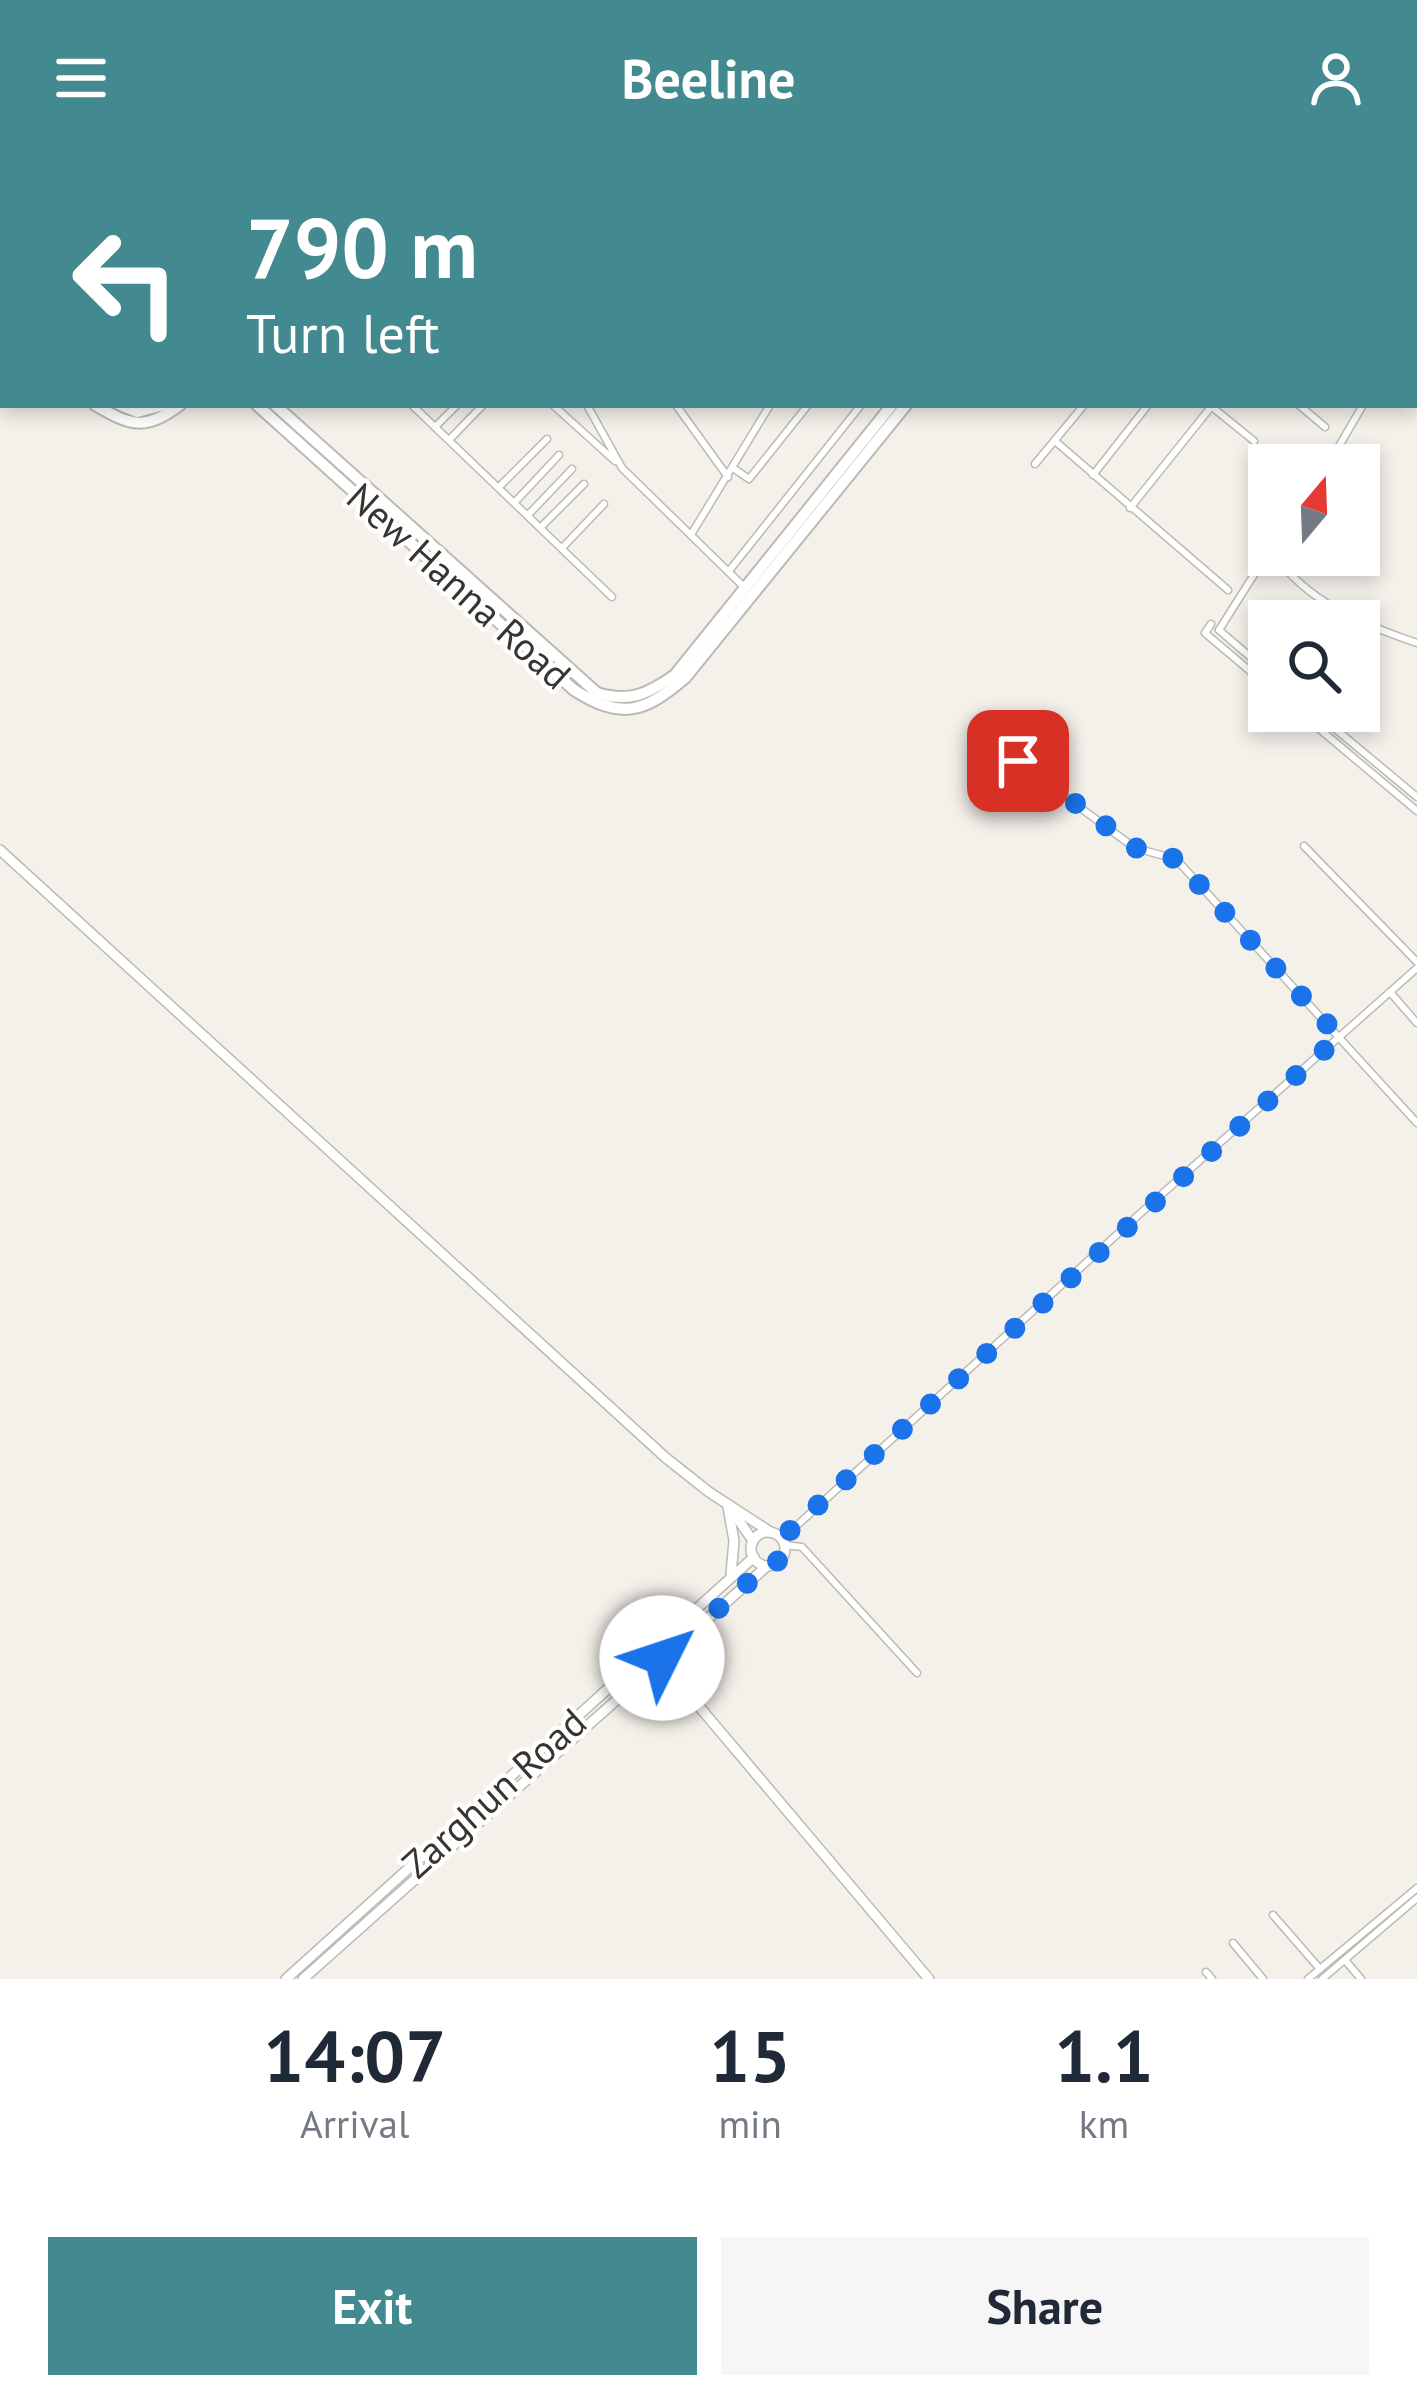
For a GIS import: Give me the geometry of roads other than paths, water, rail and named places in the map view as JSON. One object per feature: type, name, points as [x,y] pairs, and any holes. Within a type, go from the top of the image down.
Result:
[{"type":"main road","points":[[102,408],[139,425],[158,421],[175,408]]},
{"type":"main road","name":"New Hanna Road","points":[[260,408],[574,691],[621,711],[664,696],[685,678],[890,408]]},
{"type":"main road","name":"New Hanna Road","points":[[278,408],[597,693],[619,700],[637,697],[675,675],[902,408]]},
{"type":"street","points":[[419,408],[612,597]]},
{"type":"street","points":[[435,427],[454,408]]},
{"type":"street","points":[[449,440],[480,408]]},
{"type":"street","points":[[556,408],[692,533],[748,592]]},
{"type":"street","points":[[589,408],[622,468]]},
{"type":"street","points":[[678,408],[730,472],[748,479],[806,408]]},
{"type":"street","points":[[692,533],[768,408]]},
{"type":"street","points":[[729,571],[859,408]]},
{"type":"street","points":[[1035,464],[1082,408]]},
{"type":"street","points":[[1093,475],[1146,408]]},
{"type":"street","points":[[1130,508],[1208,408]]},
{"type":"street","points":[[1213,408],[1254,441]]},
{"type":"street","points":[[1303,408],[1325,427]]},
{"type":"street","points":[[1341,444],[1362,408]]},
{"type":"street","points":[[499,487],[547,439]]},
{"type":"street","points":[[1055,441],[1228,590]]},
{"type":"street","points":[[515,502],[559,455]]},
{"type":"street","points":[[528,515],[572,469]]},
{"type":"street","points":[[541,527],[584,484]]},
{"type":"street","points":[[563,547],[604,504]]},
{"type":"street","points":[[1219,630],[1256,576]]},
{"type":"street","points":[[1292,576],[1365,624],[1417,643]]},
{"type":"street","points":[[1248,655],[1211,624],[1205,633],[1248,669]]},
{"type":"street","points":[[1323,732],[1417,811]]},
{"type":"street","points":[[1339,732],[1417,797]]},
{"type":"street","points":[[1018,761],[1136,848],[1176,859],[1417,1123]]},
{"type":"street","points":[[780,1539],[1417,965],[1304,846]]},
{"type":"street","points":[[0,850],[666,1458],[780,1539]]},
{"type":"street","points":[[1390,992],[1417,1023]]},
{"type":"street","points":[[725,1504],[754,1541],[754,1557],[767,1566]]},
{"type":"street","points":[[725,1504],[735,1554],[729,1579]]},
{"type":"street","points":[[754,1541],[761,1534],[802,1547],[917,1673]]},
{"type":"street","points":[[303,1979],[659,1653],[782,1559],[780,1539]]},
{"type":"street","name":"Zarghun Road","points":[[286,1979],[659,1653],[754,1557]]},
{"type":"street","points":[[659,1653],[929,1979]]},
{"type":"street","points":[[1322,1979],[1417,1888]]},
{"type":"street","points":[[1308,1979],[1417,1898]]},
{"type":"street","points":[[1273,1915],[1320,1969]]},
{"type":"street","points":[[1233,1943],[1263,1979]]},
{"type":"street","points":[[1343,1955],[1361,1979]]}]
